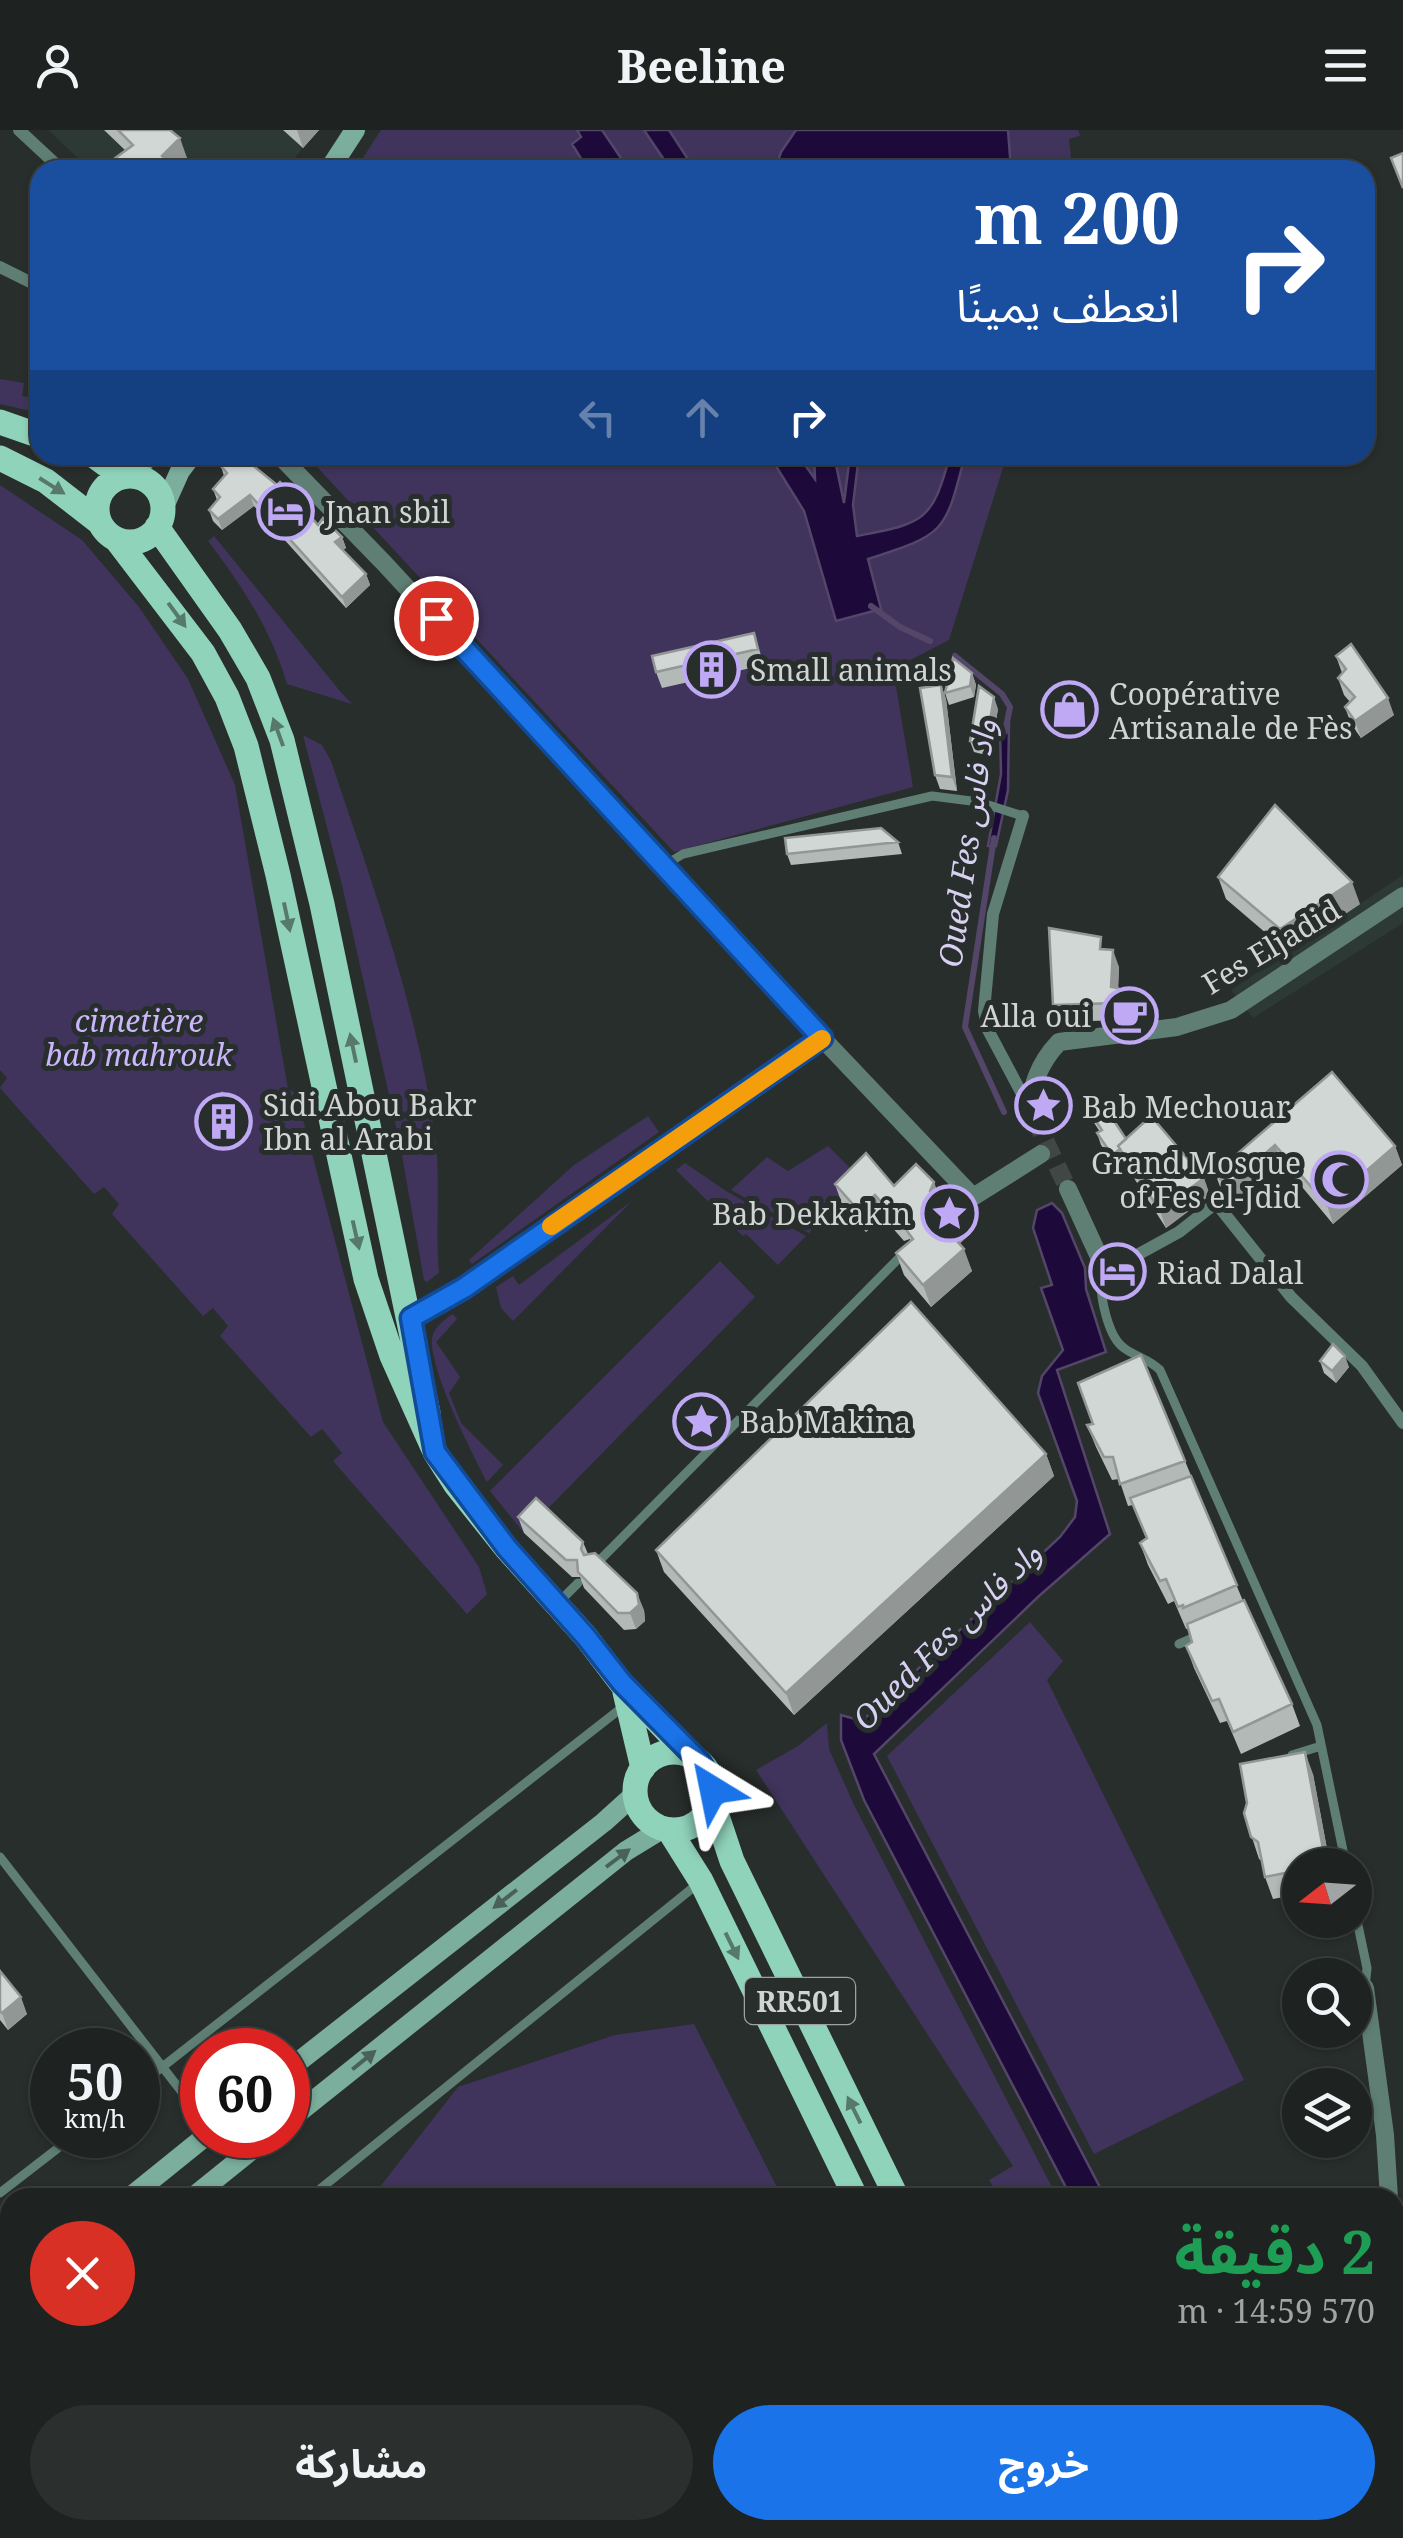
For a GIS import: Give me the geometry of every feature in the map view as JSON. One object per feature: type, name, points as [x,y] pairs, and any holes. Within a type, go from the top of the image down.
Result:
[{"type":"main road","points":[[336,160],[356,130]]},
{"type":"main road","points":[[0,422],[30,432]]},
{"type":"main road","points":[[0,458],[46,481],[125,542],[143,539],[160,519],[184,465]]},
{"type":"main road","points":[[109,465],[154,487],[160,498],[160,519],[258,678],[282,740],[322,904],[411,1318],[435,1452]]},
{"type":"main road","points":[[139,465],[127,476],[110,482],[97,508],[108,530],[203,652],[227,696],[246,746],[278,874],[366,1279],[392,1356],[435,1452],[625,1693],[691,1756]]},
{"type":"main road","points":[[310,2053],[635,1794],[644,1768],[625,1693]]},
{"type":"main road","points":[[644,1768],[665,1754],[691,1756]]},
{"type":"main road","name":"RR501","points":[[691,1756],[700,1762],[711,1780],[712,1801],[732,1861],[892,2188]]},
{"type":"main road","name":"RR501","points":[[635,1794],[644,1815],[666,1829],[701,1881],[851,2188]]},
{"type":"main road","points":[[310,2103],[626,1851],[666,1829],[683,1830],[696,1824],[712,1801]]},
{"type":"main road","points":[[141,2188],[180,2157]]},
{"type":"main road","points":[[204,2188],[242,2158]]},
{"type":"street","points":[[19,130],[51,160]]},
{"type":"street","points":[[0,268],[30,282]]},
{"type":"street","points":[[289,465],[665,865],[967,1200],[1041,1154]]},
{"type":"street","points":[[1023,816],[993,914],[984,1012],[988,1030],[1033,1114]]},
{"type":"street","name":"Fes Eljadid","points":[[1033,1114],[1039,1070],[1059,1042],[1177,1027],[1231,1010],[1403,896]]},
{"type":"street","points":[[411,1318],[464,1288],[822,1038]]},
{"type":"street","points":[[1068,1189],[1106,1272],[1180,1232],[1216,1203],[1291,1296],[1362,1366],[1403,1423]]},
{"type":"street","points":[[1372,2039],[1388,2188]]},
{"type":"lane","points":[[665,865],[683,854],[932,796],[979,802],[1023,816]]},
{"type":"lane","points":[[595,1564],[910,1247]]},
{"type":"lane","points":[[1106,1272],[1100,1278],[1102,1305],[1118,1343],[1160,1370],[1317,1726],[1342,1848]]},
{"type":"lane","points":[[1194,1492],[1210,1486]]},
{"type":"lane","points":[[557,1604],[578,1582]]},
{"type":"lane","points":[[1248,1616],[1265,1608]]},
{"type":"lane","points":[[1179,1644],[1213,1630]]},
{"type":"lane","points":[[160,2068],[625,1693]]},
{"type":"lane","points":[[1288,1757],[1321,1746]]},
{"type":"lane","points":[[0,1857],[180,2089]]},
{"type":"lane","points":[[321,2188],[701,1881]]},
{"type":"lane","points":[[6,2188],[45,2158]]},
{"type":"shaded area","points":[[48,130],[283,130],[303,148],[293,160],[80,160]]},
{"type":"shaded area","points":[[577,130],[602,130],[622,160],[582,160],[572,144],[581,137]]},
{"type":"shaded area","points":[[644,130],[669,130],[688,160],[664,160]]},
{"type":"shaded area","points":[[796,130],[1008,130],[1010,160],[778,160]]},
{"type":"shaded area","points":[[775,465],[805,465],[815,479],[814,465],[836,465],[844,503],[849,465],[858,465],[853,505],[857,536],[896,528],[921,516],[937,495],[947,465],[962,465],[952,501],[938,527],[913,543],[868,559],[881,609],[836,621],[804,511]]},
{"type":"shaded area","points":[[1009,723],[1008,790],[996,846],[988,846],[1001,774],[1000,727]]},
{"type":"shaded area","points":[[1403,875],[1403,923],[1253,1018],[1231,990]]},
{"type":"shaded area","points":[[1052,1203],[1062,1213],[1085,1268],[1086,1289],[1106,1352],[1057,1370],[1110,1534],[1039,1596],[874,1754],[1100,2188],[1066,2188],[864,1800],[841,1740],[841,1715],[862,1721],[1060,1537],[1075,1517],[1077,1501],[1038,1393],[1042,1376],[1063,1350],[1041,1288],[1052,1285],[1033,1228],[1037,1210]]},
{"type":"green space","points":[[381,130],[1078,130],[1080,136],[1069,139],[1071,159],[1083,160],[362,160]]},
{"type":"green space","points":[[0,379],[24,383],[22,396],[30,397],[30,411],[0,404]]},
{"type":"green space","points":[[315,465],[1004,465],[949,640],[893,669],[913,787],[674,852]]},
{"type":"green space","name":"cimetière bab mahrouk","points":[[0,485],[82,540],[139,607],[188,679],[235,785],[288,1089],[296,1093],[383,1422],[479,1567],[487,1594],[467,1614],[333,1461],[342,1453],[322,1429],[311,1437],[220,1336],[228,1326],[213,1308],[203,1316],[112,1214],[119,1204],[104,1187],[94,1194],[0,1088],[7,1078],[0,1070]]},
{"type":"green space","points":[[214,536],[352,704],[287,684],[254,609],[208,541]]},
{"type":"green space","points":[[303,735],[322,745],[331,761],[392,947],[417,1041],[438,1170],[439,1273],[427,1282],[342,885]]},
{"type":"green space","points":[[648,1116],[659,1132],[472,1264],[469,1260],[574,1165]]},
{"type":"green space","points":[[828,1146],[860,1178],[809,1233],[731,1190],[767,1157],[788,1171]]},
{"type":"green space","points":[[685,1163],[806,1236],[778,1265],[676,1170]]},
{"type":"green space","points":[[632,1201],[513,1321],[501,1308],[496,1287],[513,1276],[519,1285]]},
{"type":"green space","points":[[720,1261],[755,1297],[524,1533],[490,1491]]},
{"type":"green space","points":[[453,1314],[457,1319],[436,1342],[460,1377],[449,1393],[461,1423],[503,1465],[487,1482],[453,1411],[433,1352],[435,1330]]},
{"type":"green space","points":[[1030,1622],[1063,1661],[1047,1680],[1244,2080],[1094,2154],[887,1756]]},
{"type":"green space","points":[[827,1723],[829,1749],[854,1805],[1052,2188],[994,2188],[989,2180],[1013,2166],[756,1770],[798,1746]]},
{"type":"green space","points":[[694,2024],[777,2188],[379,2188],[458,2087],[615,2035]]},
{"type":"building","points":[[118,130],[170,130],[180,138],[162,156],[167,160],[114,159],[133,145]]},
{"type":"building","points":[[1403,153],[1403,188],[1391,158]]},
{"type":"building","points":[[252,465],[277,485],[280,482],[318,525],[323,518],[342,537],[335,542],[366,574],[342,597],[250,495],[218,519],[209,510],[220,497],[213,489],[227,473],[221,466]]},
{"type":"building","points":[[754,633],[758,649],[656,672],[652,656]]},
{"type":"building","points":[[1351,644],[1388,698],[1355,721],[1345,707],[1355,697],[1338,678],[1346,669],[1336,656]]},
{"type":"building","points":[[953,658],[972,673],[970,686],[945,693]]},
{"type":"building","points":[[941,685],[952,777],[935,775],[920,688]]},
{"type":"building","points":[[979,686],[994,697],[986,745],[970,741]]},
{"type":"building","points":[[1275,805],[1352,882],[1280,929],[1218,877]]},
{"type":"building","points":[[881,828],[898,842],[787,854],[785,838]]},
{"type":"building","points":[[1049,928],[1101,937],[1100,949],[1113,950],[1111,987],[1118,988],[1117,1003],[1053,1005]]},
{"type":"building","points":[[1332,1072],[1395,1146],[1327,1205],[1275,1145],[1227,1186],[1215,1173]]},
{"type":"building","points":[[222,1093],[237,1112],[217,1127],[203,1108]]},
{"type":"building","points":[[1097,1095],[1126,1139],[1112,1155],[1085,1104]]},
{"type":"building","points":[[1151,1116],[1204,1178],[1160,1211],[1118,1146]]},
{"type":"building","points":[[866,1153],[894,1186],[916,1164],[934,1182],[932,1199],[942,1203],[951,1200],[961,1212],[945,1228],[964,1249],[923,1285],[896,1253],[913,1239],[907,1231],[908,1220],[896,1219],[875,1195],[858,1210],[835,1184]]},
{"type":"building","points":[[911,1302],[1046,1454],[786,1693],[656,1550]]},
{"type":"building","points":[[1333,1344],[1345,1356],[1332,1371],[1320,1361]]},
{"type":"building","points":[[1141,1355],[1185,1461],[1120,1484],[1113,1457],[1104,1457],[1087,1425],[1093,1424],[1078,1383]]},
{"type":"building","points":[[1191,1476],[1237,1585],[1183,1608],[1178,1607],[1166,1579],[1160,1581],[1140,1543],[1147,1538],[1130,1498]]},
{"type":"building","points":[[536,1498],[583,1542],[584,1555],[595,1553],[637,1593],[639,1605],[630,1613],[618,1613],[578,1572],[577,1560],[566,1560],[518,1517]]},
{"type":"building","points":[[1244,1600],[1292,1704],[1233,1732],[1219,1699],[1212,1701],[1186,1646],[1192,1642],[1187,1624]]},
{"type":"building","points":[[1305,1752],[1323,1848],[1282,1848],[1282,1874],[1265,1877],[1258,1842],[1251,1837],[1244,1813],[1247,1803],[1240,1764]]},
{"type":"building","points":[[0,1971],[21,1997],[2,2013],[0,2011]]},
{"type":"waterway","points":[[871,606],[900,627],[930,641]]},
{"type":"waterway","name":"Oued Fes واد فاس","points":[[955,656],[1002,694],[1010,707],[1005,732]]},
{"type":"waterway","name":"Oued Fes واد فاس","points":[[994,838],[965,1027],[1004,1112]]},
{"type":"tunnel","points":[[1034,1117],[1068,1189]]},
{"type":"slow traffic","points":[[551,1226],[822,1039]]},
{"type":"place","name":"Jnan sbil","points":[[286,511]]},
{"type":"place","name":"Small animals","points":[[711,669]]},
{"type":"place","name":"Coopérative Artisanale de Fès","points":[[1070,710]]},
{"type":"place","name":"Alla oui","points":[[1130,1015]]},
{"type":"place","name":"Bab Mechouar","points":[[1043,1106]]},
{"type":"place","name":"Sidi Abou Bakr Ibn al Arabi","points":[[224,1121]]},
{"type":"place","name":"Grand Mosque of Fes el-Jdid","points":[[1340,1179]]},
{"type":"place","name":"Bab Dekkakin","points":[[950,1213]]},
{"type":"place","name":"Riad Dalal","points":[[1118,1272]]},
{"type":"place","name":"Bab Makina","points":[[701,1421]]},
{"type":"route","points":[[436,618],[822,1038],[464,1288],[411,1318],[435,1452],[456,1485],[622,1683],[700,1762],[713,1790]]}]
